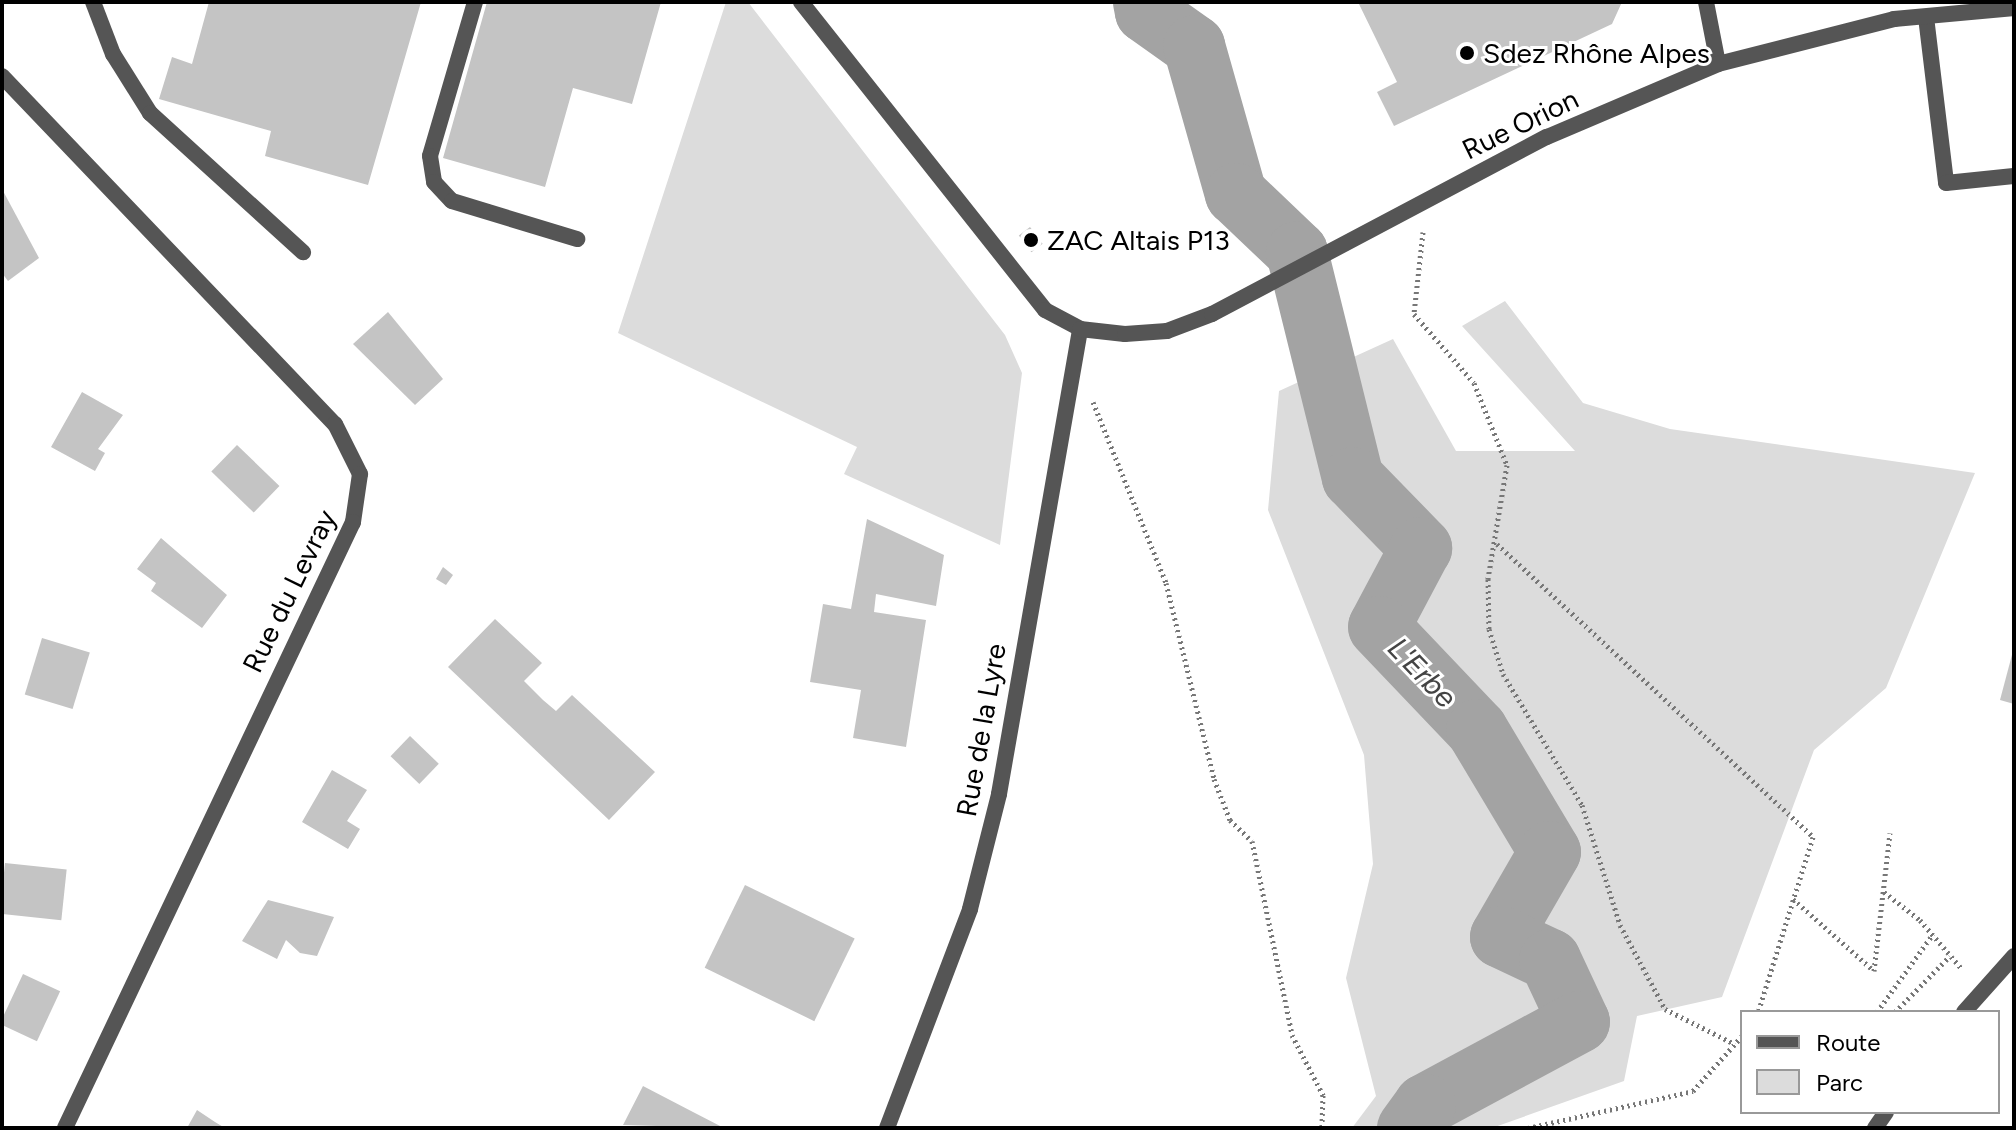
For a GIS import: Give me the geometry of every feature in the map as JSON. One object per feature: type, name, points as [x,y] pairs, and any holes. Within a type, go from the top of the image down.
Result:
[{"type":"street","points":[[93,2],[113,54],[150,113],[303,252]]},
{"type":"street","points":[[475,2],[430,156],[434,182],[452,201],[577,239]]},
{"type":"street","points":[[801,2],[1045,310],[1080,329]]},
{"type":"street","points":[[1706,2],[1718,64]]},
{"type":"street","name":"Rue Orion","points":[[1080,329],[1167,331],[1255,290],[1547,137],[1718,64],[1926,17],[2014,8]]},
{"type":"street","name":"Rue Orion","points":[[1980,12],[2014,19]]},
{"type":"street","points":[[1926,17],[1946,183],[2014,176]]},
{"type":"street","name":"Rue du Levray","points":[[2,76],[335,424],[360,474],[353,522],[65,1128]]},
{"type":"street","name":"Rue de la Lyre","points":[[887,1128],[970,909],[999,794],[1080,329]]},
{"type":"street","points":[[1966,1010],[2014,956]]},
{"type":"path","points":[[1423,232],[1414,314],[1474,383],[1507,465],[1497,544],[1488,579],[1489,629],[1503,674],[1582,805],[1620,925],[1665,1009],[1735,1044]]},
{"type":"path","points":[[1093,402],[1166,583],[1214,779],[1230,820],[1252,841],[1292,1035],[1323,1095],[1322,1128]]},
{"type":"path","points":[[1497,544],[1813,837],[1759,1010]]},
{"type":"path","points":[[1793,899],[1874,971],[1890,833]]},
{"type":"path","points":[[1884,892],[1933,934],[1962,969]]},
{"type":"path","points":[[1878,1010],[1933,934]]},
{"type":"path","points":[[1897,1010],[1950,956]]},
{"type":"path","points":[[1528,1128],[1646,1105],[1693,1091],[1740,1038]]},
{"type":"green space","points":[[726,2],[748,2],[1005,335],[1022,373],[1000,545],[844,474],[857,447],[618,333]]},
{"type":"green space","points":[[1505,301],[1583,403],[1670,429],[1975,473],[1886,688],[1814,750],[1722,997],[1637,1016],[1624,1081],[1492,1128],[1352,1128],[1376,1096],[1346,978],[1373,864],[1364,755],[1268,510],[1279,391],[1393,339],[1456,451],[1575,451],[1462,326]]},
{"type":"building","points":[[209,2],[421,2],[368,185],[265,156],[271,131],[159,99],[172,57],[192,64]]},
{"type":"building","points":[[487,2],[661,2],[632,104],[573,88],[545,187],[443,158]]},
{"type":"building","name":"Sdez Rhône Alpes","points":[[1358,2],[1622,2],[1612,24],[1394,126],[1377,92],[1397,82]]},
{"type":"building","points":[[2,189],[39,258],[8,281],[2,273]]},
{"type":"building","name":"ZAC Altais P13","points":[[1030,227],[1043,244],[1031,252],[1019,235]]},
{"type":"building","points":[[388,312],[443,379],[415,405],[353,344]]},
{"type":"building","points":[[82,392],[123,415],[98,449],[105,453],[95,471],[51,447]]},
{"type":"building","points":[[237,445],[279,486],[254,513],[211,472]]},
{"type":"building","points":[[867,519],[944,555],[936,606],[876,594],[874,612],[926,620],[906,747],[853,738],[861,690],[810,682],[823,604],[851,609]]},
{"type":"building","points":[[161,538],[227,595],[202,628],[151,591],[156,583],[137,569]]},
{"type":"building","points":[[443,567],[453,575],[446,585],[436,579]]},
{"type":"building","points":[[495,619],[542,663],[524,681],[543,700],[556,711],[572,695],[655,772],[609,820],[448,667]]},
{"type":"building","points":[[42,638],[90,653],[73,709],[25,694]]},
{"type":"building","points":[[2014,651],[2014,704],[2000,700]]},
{"type":"building","points":[[410,736],[439,764],[419,784],[391,756]]},
{"type":"building","points":[[332,770],[367,790],[347,821],[360,829],[348,849],[302,822]]},
{"type":"building","points":[[5,863],[67,869],[61,920],[2,914]]},
{"type":"building","points":[[745,885],[855,938],[814,1021],[705,968]]},
{"type":"building","points":[[268,900],[334,917],[317,956],[300,953],[286,940],[277,959],[242,941]]},
{"type":"building","points":[[23,974],[60,991],[37,1041],[2,1025]]},
{"type":"building","points":[[643,1086],[693,1112],[724,1128],[623,1125]]},
{"type":"building","points":[[197,1110],[215,1122],[225,1128],[187,1128]]},
{"type":"waterway","name":"L'Erbe","points":[[1144,2],[1146,12],[1194,46],[1236,194],[1297,252],[1353,478],[1421,548],[1379,627],[1477,730],[1550,852],[1501,937],[1550,960],[1579,1022],[1425,1105],[1408,1128]]},
{"type":"place","name":"Sdez Rhône Alpes","points":[[1467,53]]},
{"type":"place","name":"ZAC Altais P13","points":[[1031,240]]}]
